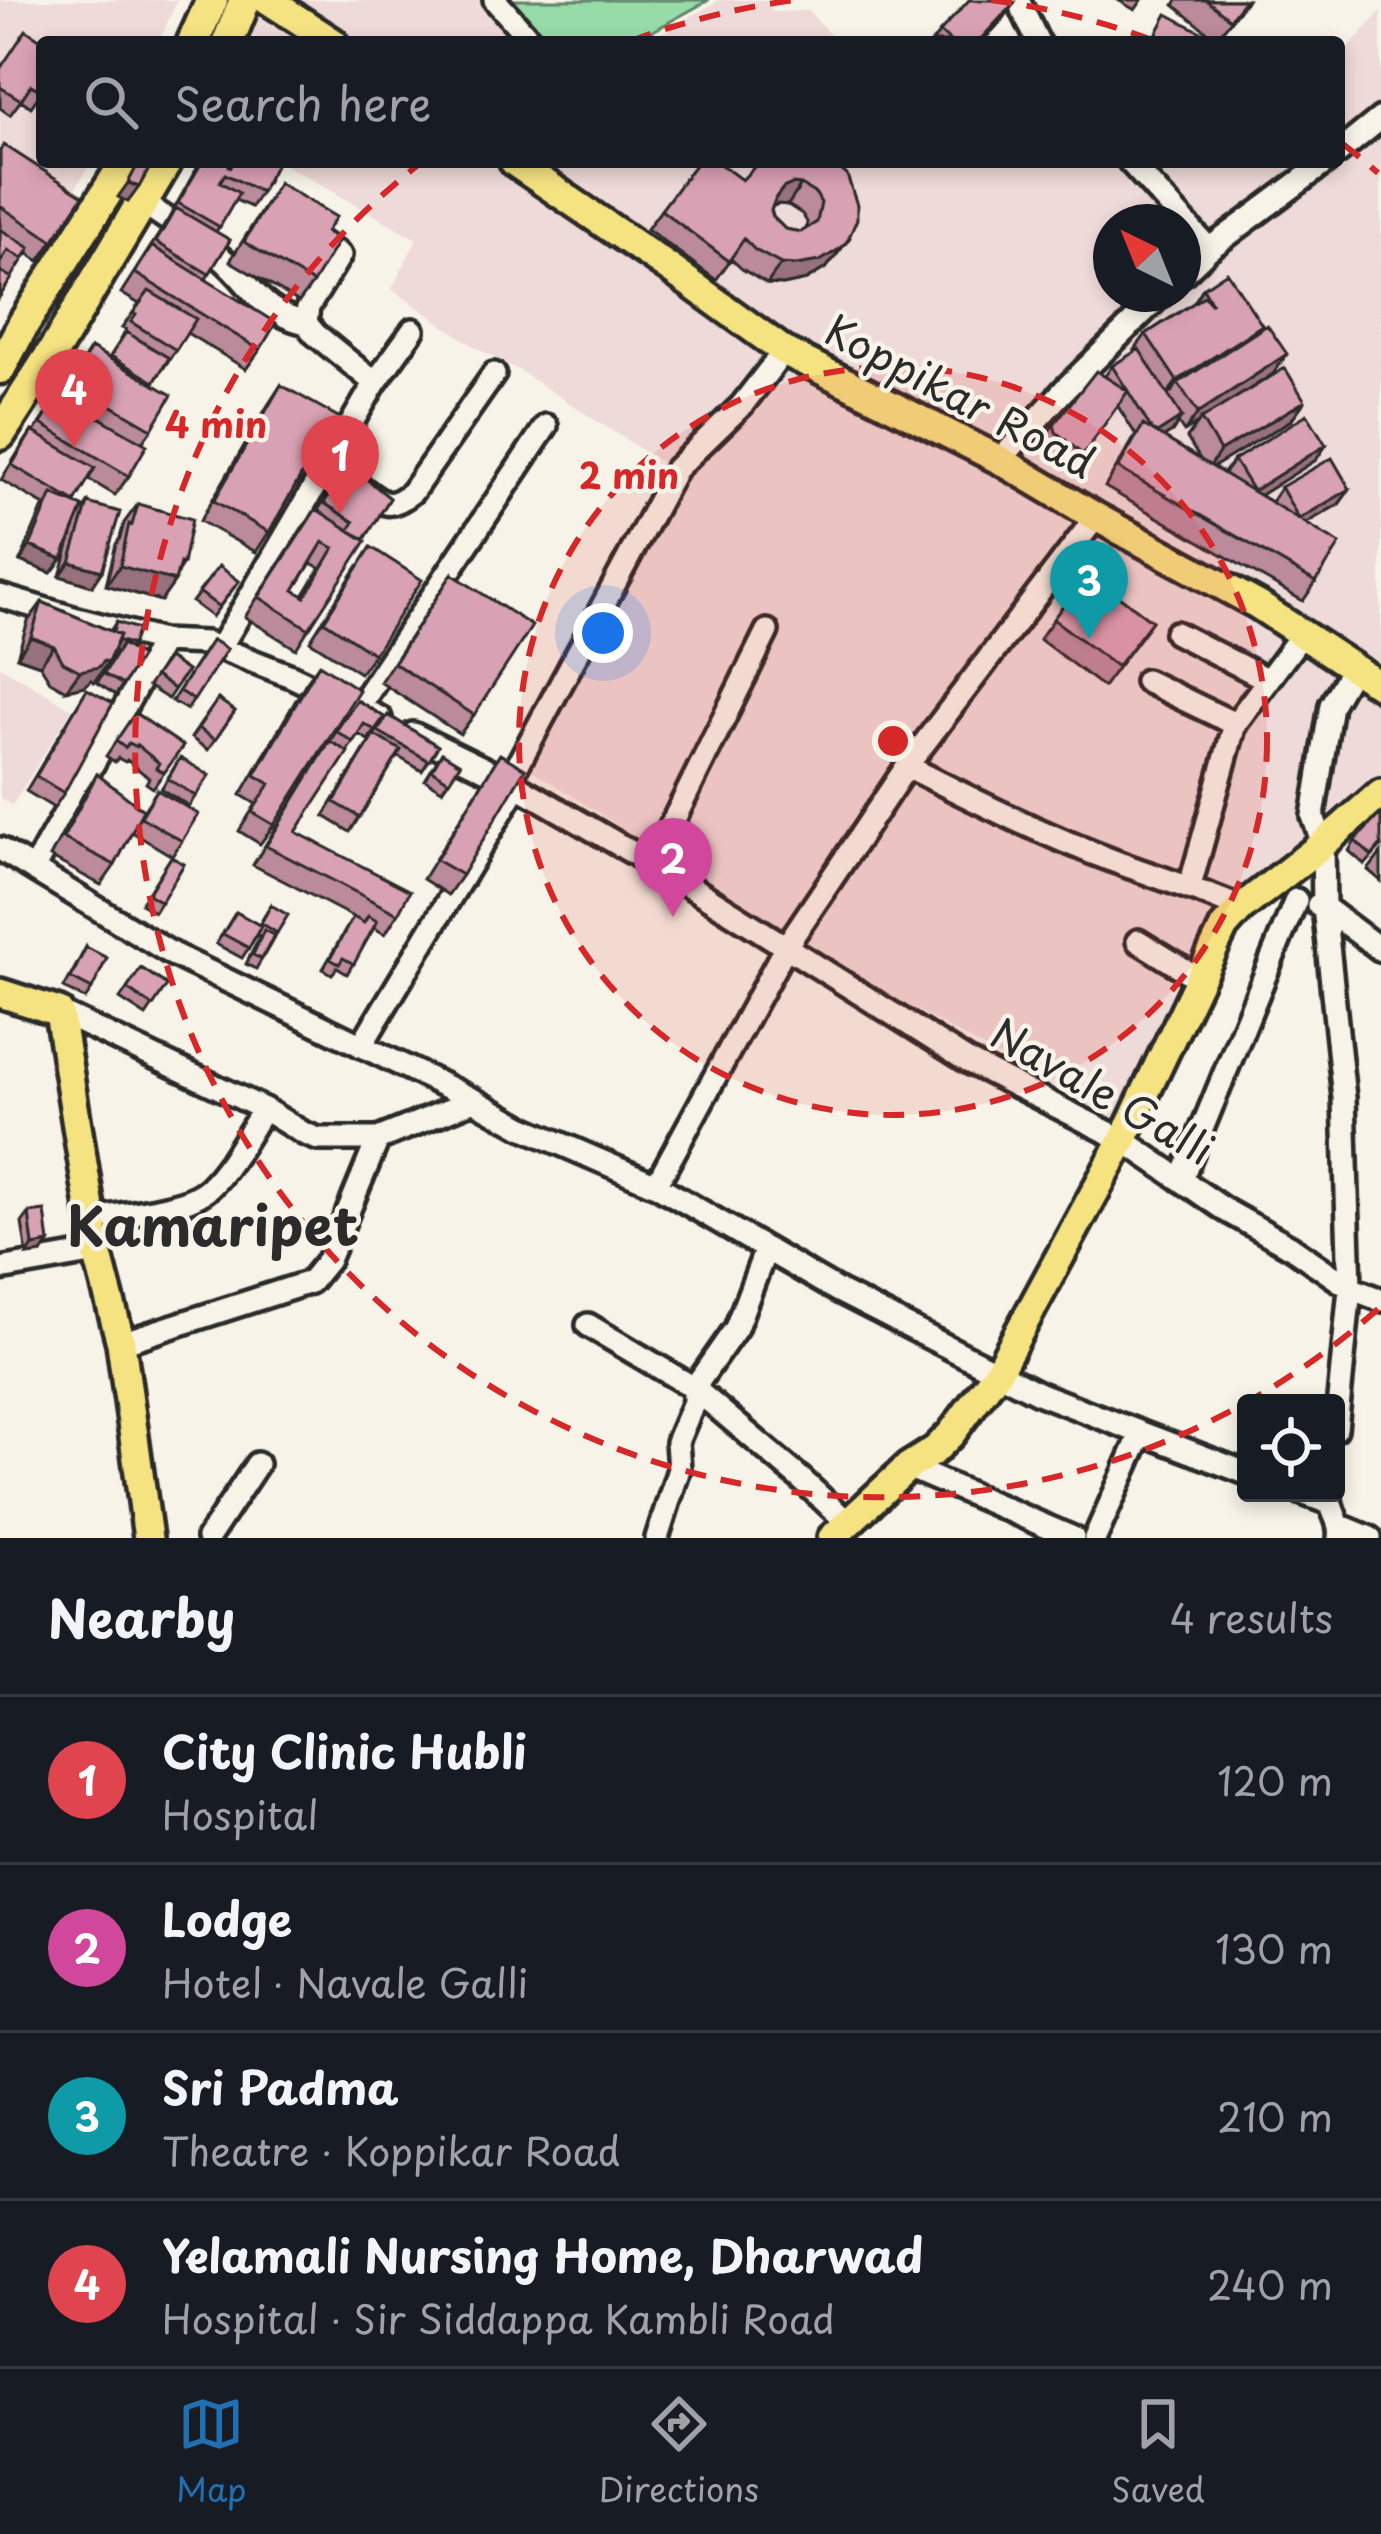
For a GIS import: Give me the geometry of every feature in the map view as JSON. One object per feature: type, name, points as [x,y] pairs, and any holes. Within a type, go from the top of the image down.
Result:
[{"type":"highway","points":[[196,36],[212,0]]},
{"type":"highway","points":[[230,36],[245,0]]},
{"type":"highway","points":[[0,368],[122,168]]},
{"type":"highway","points":[[0,434],[162,168]]},
{"type":"main road","points":[[268,0],[325,36]]},
{"type":"main road","name":"Koppikar Road","points":[[523,168],[784,351],[1000,460],[1258,605],[1381,686]]},
{"type":"main road","points":[[839,1530],[951,1434],[998,1371],[1123,1140],[1224,927],[1252,899],[1374,810]]},
{"type":"main road","points":[[0,993],[59,1012],[98,1252],[121,1343],[148,1538]]},
{"type":"street","points":[[495,0],[527,36]]},
{"type":"street","points":[[1018,0],[1035,36]]},
{"type":"street","points":[[1345,148],[1379,124]]},
{"type":"street","points":[[1135,168],[1209,249]]},
{"type":"street","points":[[1201,257],[1318,168]]},
{"type":"street","points":[[142,202],[244,278],[260,302],[284,317],[306,322],[375,383]]},
{"type":"street","points":[[289,222],[340,255],[308,308],[306,322]]},
{"type":"street","points":[[1000,460],[1144,312]]},
{"type":"street","points":[[220,648],[375,383],[412,330]]},
{"type":"street","points":[[361,1046],[513,783],[676,470],[742,405],[784,351]]},
{"type":"street","points":[[328,464],[382,502],[402,501],[494,374]]},
{"type":"street","points":[[358,708],[546,426]]},
{"type":"street","points":[[656,1185],[785,948],[908,766],[1096,517]]},
{"type":"street","name":"Navale Galli","points":[[0,596],[162,641],[220,648],[291,676],[513,783],[969,1061],[1123,1140],[1350,1288],[1381,1300]]},
{"type":"street","points":[[652,864],[767,631]]},
{"type":"street","points":[[1176,633],[1268,680]]},
{"type":"street","points":[[1190,886],[1235,724],[1303,633]]},
{"type":"street","points":[[34,868],[162,641]]},
{"type":"street","points":[[1339,1394],[1350,1288],[1344,1098],[1324,907],[1323,844],[1313,816],[1331,704],[1353,667]]},
{"type":"street","points":[[1146,681],[1235,724]]},
{"type":"street","points":[[908,766],[1006,817],[1120,863],[1190,886],[1324,907],[1381,950]]},
{"type":"street","points":[[0,849],[172,954],[522,1127],[656,1185],[838,1291],[1040,1394],[1237,1470]]},
{"type":"street","points":[[1181,1180],[1296,900]]},
{"type":"street","points":[[1138,941],[1201,980]]},
{"type":"street","points":[[59,1012],[318,1139],[378,1139],[475,1100]]},
{"type":"street","points":[[93,1220],[197,1196],[212,1186],[264,1109]]},
{"type":"street","points":[[121,1343],[310,1282],[328,1260],[378,1139]]},
{"type":"street","points":[[657,1538],[679,1469],[676,1442],[694,1402],[694,1388],[736,1328],[766,1249]]},
{"type":"street","points":[[0,1269],[98,1252]]},
{"type":"street","points":[[588,1325],[694,1388],[800,1478],[839,1530]]},
{"type":"street","points":[[1095,1538],[1141,1434]]},
{"type":"street","points":[[208,1538],[257,1463]]},
{"type":"street","points":[[908,1467],[1073,1538]]},
{"type":"street","points":[[1330,1502],[1340,1532],[1370,1538]]},
{"type":"shaded area","points":[[0,0],[177,0],[162,36],[36,36],[36,168],[88,168],[71,195],[0,154]]},
{"type":"shaded area","points":[[250,0],[504,0],[539,36],[238,36]]},
{"type":"shaded area","points":[[720,0],[765,0],[774,12],[808,11],[831,36],[657,36]]},
{"type":"shaded area","points":[[1381,11],[1381,793],[1257,891],[1120,1125],[809,949],[527,767],[682,476],[475,347],[392,289],[417,239],[291,168],[1345,168],[1345,52]]},
{"type":"shaded area","points":[[0,666],[72,709],[12,805],[0,798]]},
{"type":"green space","points":[[508,0],[709,0],[644,36],[542,36]]},
{"type":"building","points":[[969,0],[1014,3],[984,36],[940,32]]},
{"type":"building","points":[[1206,0],[1245,0],[1230,19]]},
{"type":"building","points":[[1167,14],[1209,36],[1155,36]]},
{"type":"building","points":[[26,30],[36,37],[36,88],[31,85],[21,100],[0,87],[0,69]]},
{"type":"building","points":[[4,145],[83,196],[53,241],[0,206]]},
{"type":"building","points":[[136,168],[150,168],[139,187],[128,183]]},
{"type":"building","points":[[198,168],[274,168],[261,192],[225,174],[220,182],[239,193],[220,227],[178,203]]},
{"type":"building","points":[[692,168],[725,168],[742,180],[753,168],[839,168],[847,175],[857,219],[841,248],[820,261],[781,264],[744,239],[729,261],[661,210]],"holes":[[[801,185],[821,203],[817,222],[801,232],[785,229],[773,217],[771,210],[783,188]]]},
{"type":"building","points":[[279,183],[336,217],[326,232],[339,240],[313,283],[244,242]]},
{"type":"building","points":[[176,208],[230,240],[209,274],[156,242]]},
{"type":"building","points":[[0,229],[30,248],[23,259],[8,250],[0,263]]},
{"type":"building","points":[[152,246],[276,323],[260,350],[135,273]]},
{"type":"building","points":[[0,271],[12,278],[0,296]]},
{"type":"building","points":[[1227,272],[1262,325],[1177,381],[1146,334],[1180,312],[1201,312],[1204,296],[1212,304],[1203,288]]},
{"type":"building","points":[[149,291],[196,319],[176,350],[131,322]]},
{"type":"building","points":[[1267,325],[1287,354],[1198,413],[1178,383]]},
{"type":"building","points":[[126,332],[169,358],[154,382],[111,356]]},
{"type":"building","points":[[91,348],[172,395],[152,429],[71,382]]},
{"type":"building","points":[[1139,349],[1182,417],[1157,433],[1152,430],[1112,366]]},
{"type":"building","points":[[1285,368],[1305,401],[1220,451],[1201,419]]},
{"type":"building","points":[[1096,371],[1128,391],[1083,455],[1056,432],[1054,424]]},
{"type":"building","points":[[281,385],[340,418],[269,532],[214,501]]},
{"type":"building","points":[[59,394],[147,445],[129,476],[41,424]]},
{"type":"building","points":[[1307,414],[1326,445],[1253,491],[1234,460]]},
{"type":"building","points":[[1143,425],[1340,544],[1316,582],[1118,468]]},
{"type":"building","points":[[32,431],[95,468],[75,502],[12,465]]},
{"type":"building","points":[[1332,458],[1350,489],[1299,519],[1281,487]]},
{"type":"building","points":[[348,464],[390,498],[365,539],[349,530],[354,522],[324,503]]},
{"type":"building","points":[[52,494],[83,507],[62,559],[30,546]]},
{"type":"building","points":[[88,503],[120,512],[102,571],[70,562]]},
{"type":"building","points":[[138,504],[192,519],[175,581],[120,566]]},
{"type":"building","points":[[316,509],[366,541],[309,629],[259,597]],"holes":[[[323,542],[334,548],[305,597],[294,590]]]},
{"type":"building","points":[[371,547],[422,580],[374,654],[324,621]]},
{"type":"building","points":[[219,566],[239,581],[219,607],[199,592]]},
{"type":"building","points":[[1088,573],[1152,621],[1117,667],[1053,619]]},
{"type":"building","points":[[452,574],[532,626],[474,715],[394,663]]},
{"type":"building","points":[[42,602],[120,635],[108,662],[80,671],[63,662],[54,646],[31,637]]},
{"type":"building","points":[[116,622],[138,629],[132,645],[118,640],[120,635],[113,632]]},
{"type":"building","points":[[212,640],[227,649],[194,700],[179,691]]},
{"type":"building","points":[[122,644],[141,656],[123,685],[104,674]]},
{"type":"building","points":[[168,658],[187,671],[174,689],[155,676]]},
{"type":"building","points":[[319,664],[359,690],[274,825],[252,812],[270,784],[255,775]]},
{"type":"building","points":[[87,689],[113,703],[64,793],[36,776]]},
{"type":"building","points":[[218,699],[235,711],[215,740],[198,728]]},
{"type":"building","points":[[357,700],[384,717],[375,730],[364,724],[353,742],[336,731]]},
{"type":"building","points":[[135,713],[183,746],[164,773],[137,745],[129,743],[125,748],[116,741]]},
{"type":"building","points":[[388,715],[438,746],[429,761],[378,731]]},
{"type":"building","points":[[374,735],[401,750],[360,817],[334,802]]},
{"type":"building","points":[[330,741],[348,752],[296,832],[410,891],[398,914],[266,846]]},
{"type":"building","points":[[442,753],[460,764],[449,781],[432,770]]},
{"type":"building","points":[[500,754],[525,769],[462,875],[436,860]]},
{"type":"building","points":[[180,758],[209,775],[196,796],[168,779]]},
{"type":"building","points":[[97,774],[143,810],[115,865],[63,838]]},
{"type":"building","points":[[157,790],[198,814],[182,841],[141,817]]},
{"type":"building","points":[[1379,815],[1381,845],[1372,856],[1355,841]]},
{"type":"building","points":[[171,857],[184,864],[161,902],[148,894]]},
{"type":"building","points":[[271,905],[288,915],[277,933],[261,923]]},
{"type":"building","points":[[236,912],[261,926],[249,948],[223,934]]},
{"type":"building","points":[[368,916],[377,921],[354,964],[343,958],[339,964],[330,959],[353,917],[364,923]]},
{"type":"building","points":[[264,930],[274,935],[262,959],[253,955]]},
{"type":"building","points":[[86,947],[107,958],[92,989],[71,978]]},
{"type":"building","points":[[141,968],[167,985],[153,1006],[127,989]]},
{"type":"building","points":[[45,1211],[49,1243],[33,1246],[29,1213]]},
{"type":"place","name":"Yelamali Nursing Home, Dharwad","points":[[74,448]]},
{"type":"place","name":"City Clinic Hubli","points":[[340,514]]},
{"type":"place","name":"Sri Padma","points":[[1089,639]]},
{"type":"place","name":"Lodge","points":[[673,917]]},
{"type":"district","name":"Kamaripet","points":[[213,1227]]}]
